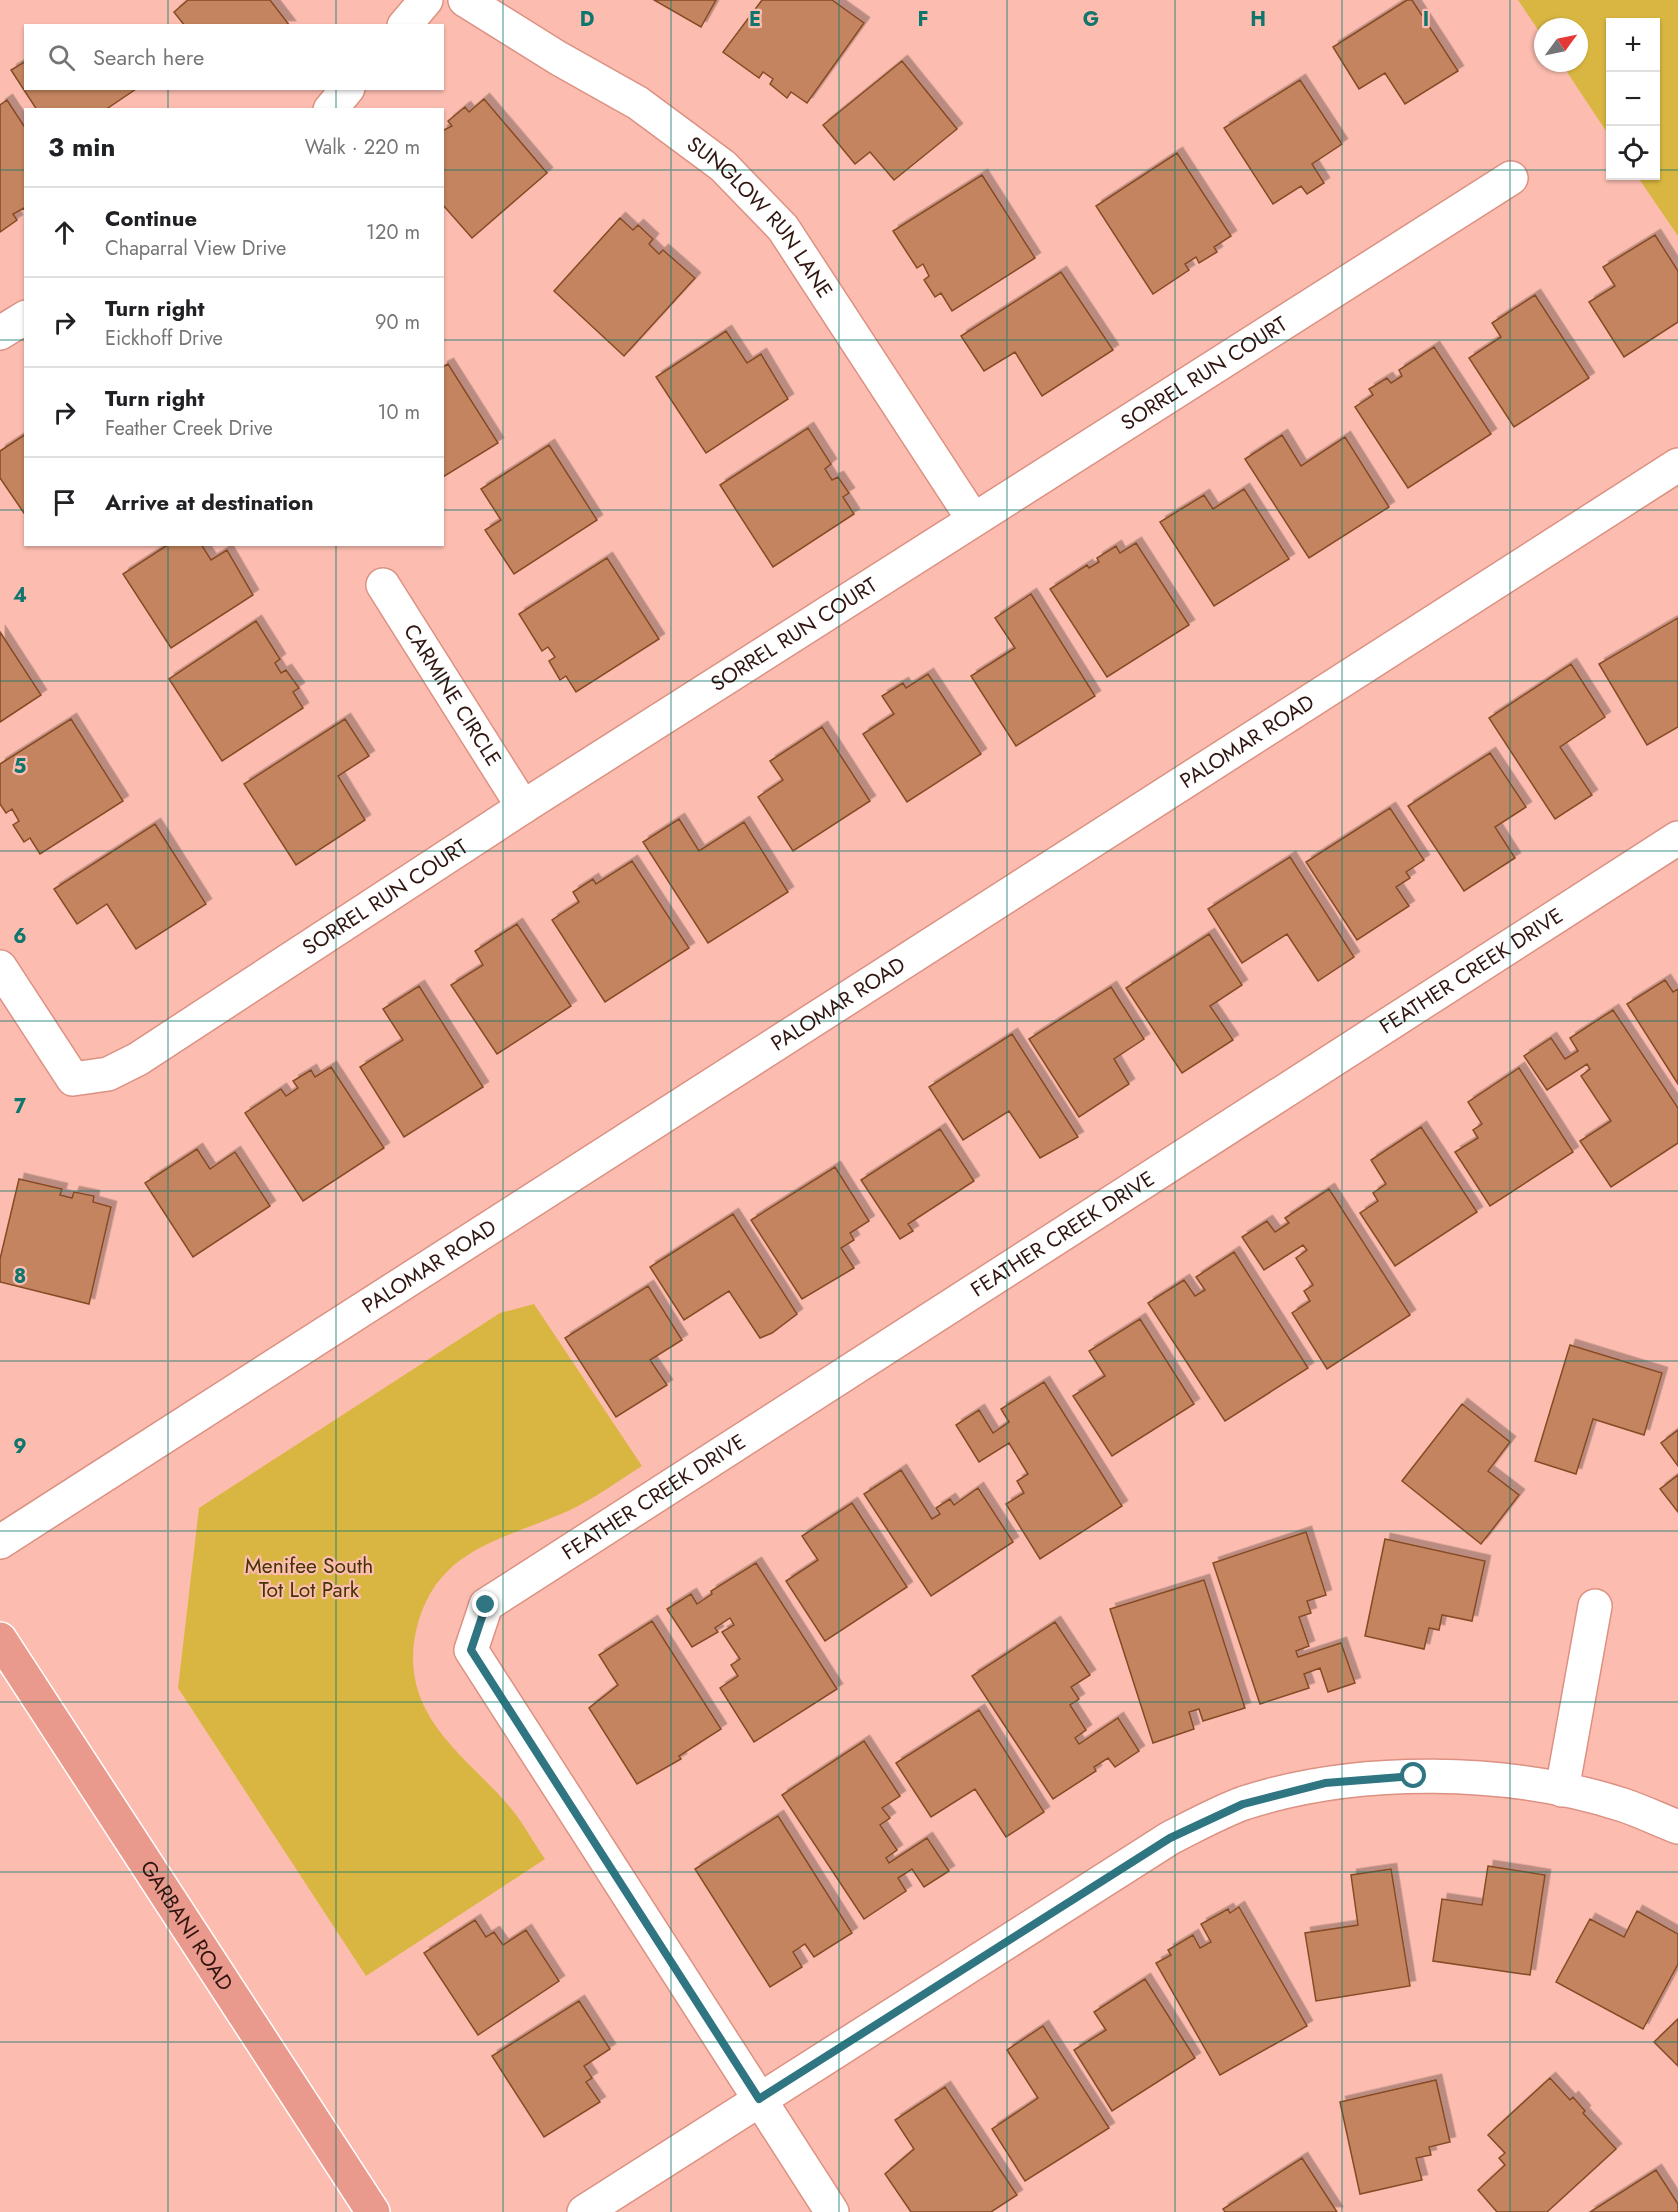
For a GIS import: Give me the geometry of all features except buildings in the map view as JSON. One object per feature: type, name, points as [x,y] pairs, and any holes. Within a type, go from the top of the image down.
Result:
[{"type":"main road","name":"GARBANI ROAD","points":[[0,1639],[373,2212]]},
{"type":"street","points":[[406,24],[426,0]]},
{"type":"street","name":"SUNGLOW RUN LANE","points":[[465,0],[558,58],[638,103],[731,174],[783,228],[973,519]]},
{"type":"street","points":[[332,108],[346,90]]},
{"type":"street","name":"SORREL RUN COURT","points":[[0,968],[73,1079],[108,1074],[138,1059],[523,807],[1511,178]]},
{"type":"street","points":[[0,333],[24,318]]},
{"type":"street","name":"PALOMAR ROAD","points":[[0,1542],[1678,465]]},
{"type":"street","name":"CARMINE CIRCLE","points":[[383,585],[523,807]]},
{"type":"street","name":"FEATHER CREEK DRIVE","points":[[759,2099],[471,1650],[486,1605],[1678,838]]},
{"type":"street","points":[[1562,1790],[1595,1606]]},
{"type":"street","points":[[584,2212],[1170,1838],[1243,1804],[1325,1783],[1414,1776],[1510,1782],[1562,1790],[1622,1805],[1678,1827]]},
{"type":"street","points":[[759,2099],[832,2212]]},
{"type":"green space","points":[[1518,0],[1678,0],[1678,236],[1640,180],[1660,180],[1660,18],[1606,18],[1606,131],[1567,72],[1588,72],[1588,18],[1534,18],[1534,24]]},
{"type":"green space","name":"Menifee South Tot Lot Park","points":[[534,1304],[642,1466],[578,1506],[495,1540],[455,1564],[438,1581],[425,1603],[416,1631],[413,1661],[418,1691],[434,1723],[443,1736],[514,1812],[545,1859],[366,1976],[178,1688],[199,1508],[500,1313]]},
{"type":"route","points":[[486,1605],[471,1650],[759,2099],[1170,1838],[1243,1804],[1325,1783],[1414,1776]]}]
